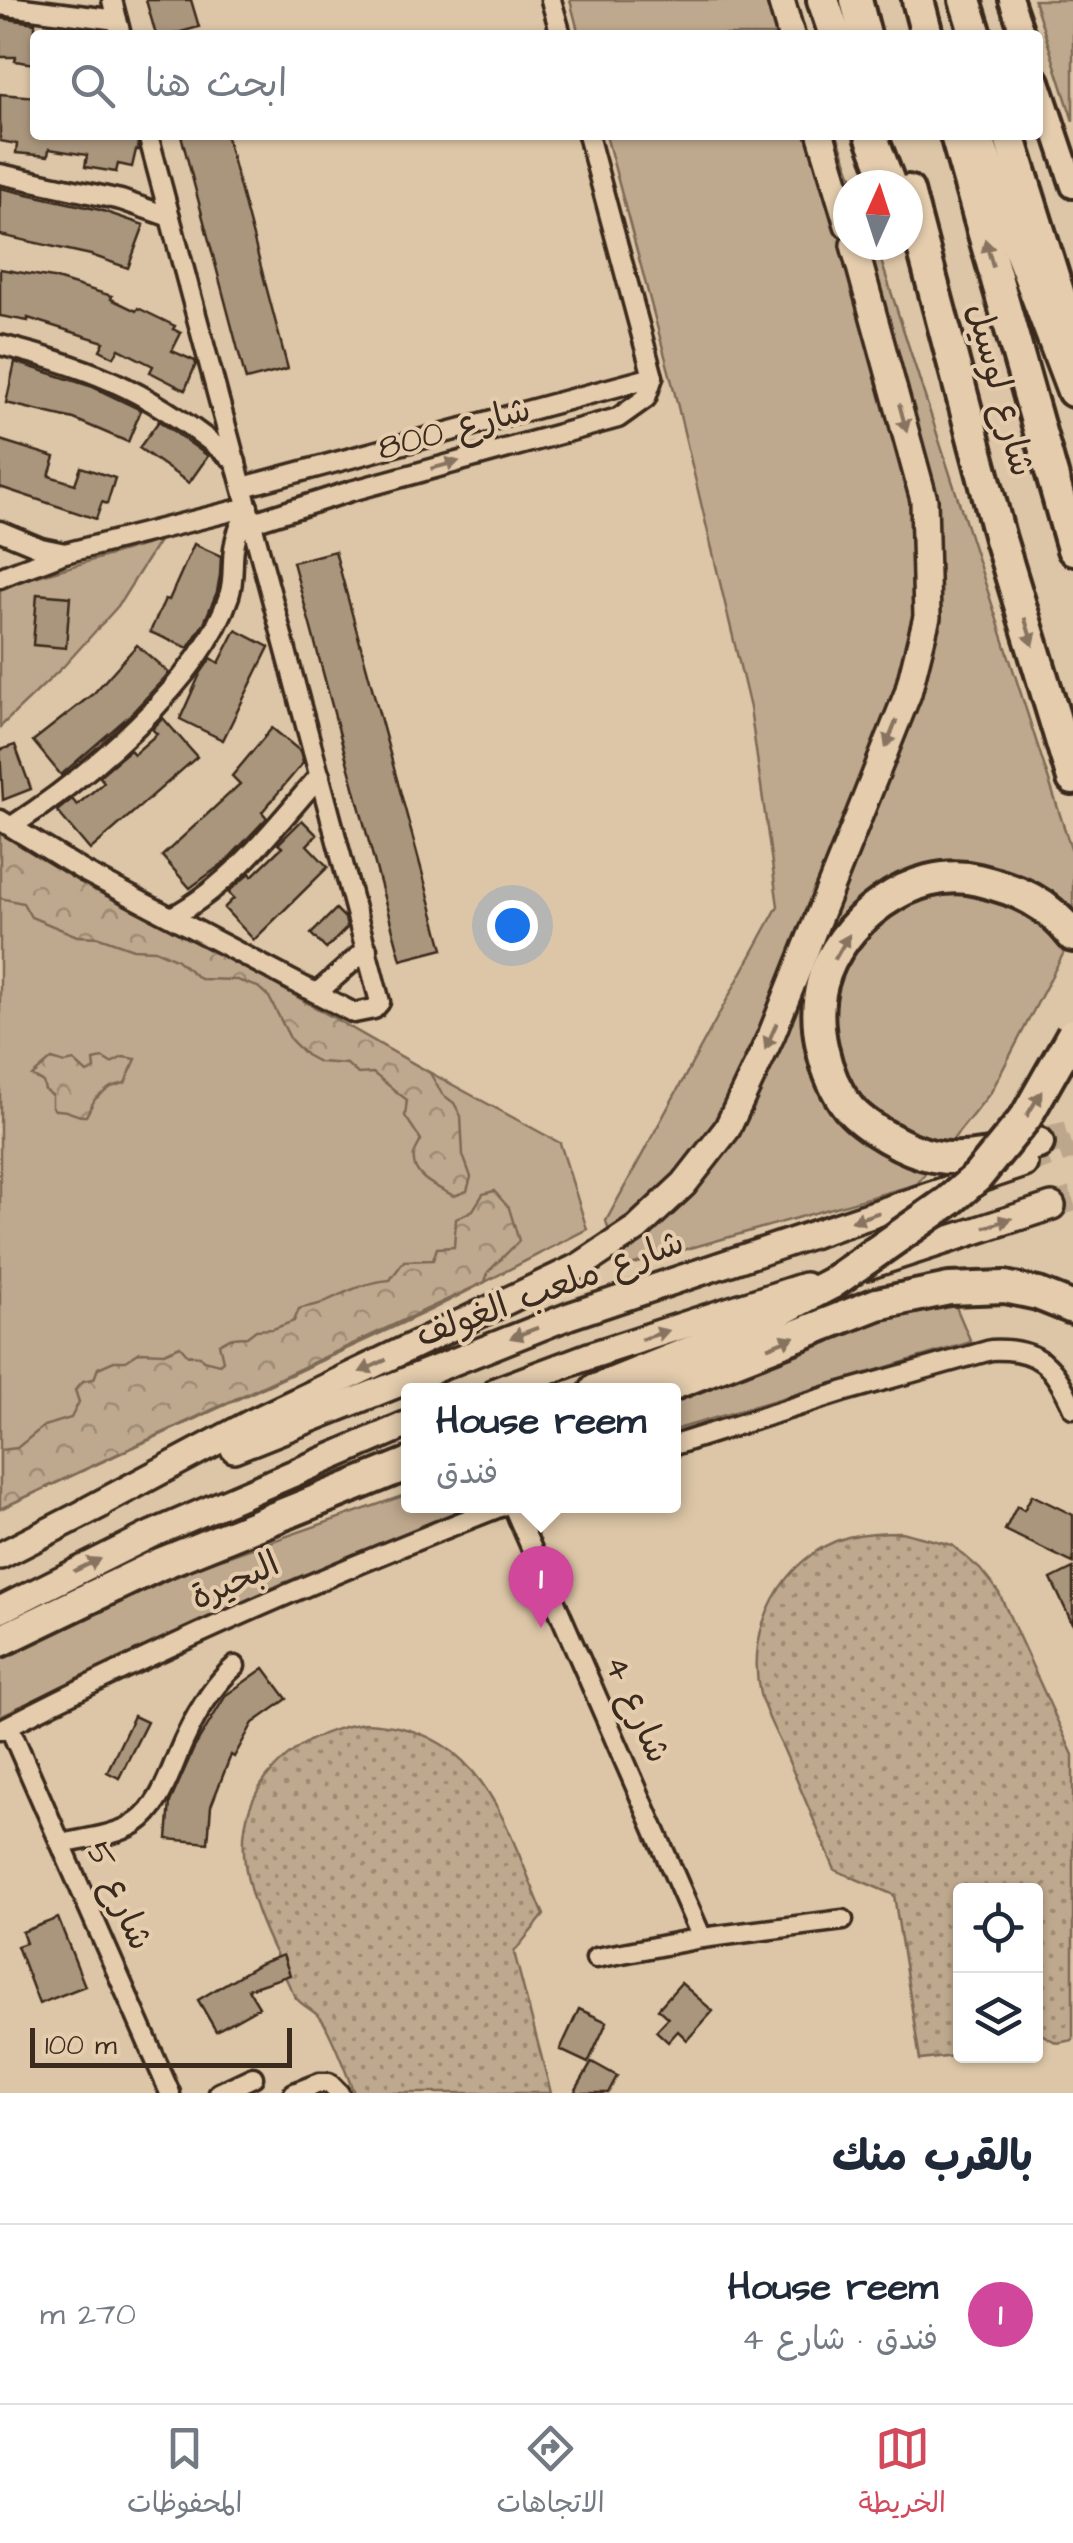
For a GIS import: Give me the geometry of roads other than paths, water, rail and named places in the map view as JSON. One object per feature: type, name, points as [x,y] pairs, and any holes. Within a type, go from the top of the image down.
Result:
[{"type":"highway","points":[[822,0],[833,30]]},
{"type":"highway","points":[[856,0],[864,30]]},
{"type":"highway","points":[[965,0],[974,30]]},
{"type":"highway","points":[[872,140],[884,170]]},
{"type":"highway","name":"شارع لوسيل","points":[[894,140],[902,170]]},
{"type":"highway","name":"شارع لوسيل","points":[[957,140],[1073,549]]},
{"type":"highway","points":[[978,140],[1073,391]]},
{"type":"highway","points":[[1011,140],[1073,340]]},
{"type":"highway","name":"شارع لوسيل","points":[[923,247],[1000,539],[1073,779]]},
{"type":"highway","points":[[923,250],[925,254]]},
{"type":"highway","points":[[1031,1153],[935,1156],[892,1140],[849,1110],[829,1074],[819,1028],[822,984],[845,937],[876,906],[912,883],[966,876],[1012,888],[1056,913],[1073,936]]},
{"type":"highway","points":[[613,1383],[778,1313],[832,1283],[949,1201],[1015,1132],[1073,1034]]},
{"type":"highway","points":[[676,1383],[877,1304],[949,1289],[1005,1287],[1038,1294],[1073,1308]]},
{"type":"highway","points":[[0,1641],[160,1564],[401,1467]]},
{"type":"highway","points":[[160,1564],[187,1563],[401,1488]]},
{"type":"main road","points":[[781,0],[790,30]]},
{"type":"main road","points":[[822,140],[833,175]]},
{"type":"main road","points":[[88,1510],[251,1423],[580,1266],[637,1228],[684,1184],[727,1129],[772,1036],[901,711],[927,617],[924,500],[858,260]]},
{"type":"main road","name":"شارع ملعب الغولف","points":[[0,1556],[88,1510],[351,1400],[569,1316],[1031,1153]]},
{"type":"main road","points":[[517,1383],[588,1356],[1052,1206]]},
{"type":"main road","points":[[0,1610],[150,1535],[401,1427]]},
{"type":"street","points":[[0,5],[119,28],[112,0]]},
{"type":"street","points":[[551,0],[559,30]]},
{"type":"street","points":[[1011,0],[1021,30]]},
{"type":"street","points":[[1043,95],[1073,186]]},
{"type":"street","points":[[149,140],[251,515],[367,949],[381,997],[378,1005],[354,1013],[84,872],[6,823],[68,785],[135,727],[214,630],[231,592],[235,542],[251,515]]},
{"type":"street","points":[[589,140],[653,376]]},
{"type":"street","points":[[0,174],[120,200],[170,217]]},
{"type":"street","points":[[0,345],[104,375],[158,402],[236,462]]},
{"type":"street","name":"شارع 800","points":[[243,487],[653,376]]},
{"type":"street","name":"شارع 800","points":[[0,578],[20,566],[38,564],[65,553],[351,491],[618,418],[646,398],[653,376]]},
{"type":"street","points":[[342,460],[351,491]]},
{"type":"street","points":[[0,531],[40,548],[65,553]]},
{"type":"street","points":[[173,916],[195,904],[259,846],[320,775]]},
{"type":"street","points":[[318,992],[367,949]]},
{"type":"street","points":[[681,1443],[992,1350],[1017,1349],[1043,1360],[1073,1408]]},
{"type":"street","name":"البحيرة","points":[[4,1728],[230,1618],[352,1564],[484,1513]]},
{"type":"street","name":"شارع 4","points":[[516,1513],[702,1938]]},
{"type":"street","points":[[61,1844],[139,1821],[157,1800],[198,1713],[223,1676],[236,1666]]},
{"type":"street","name":"شارع 5","points":[[4,1728],[61,1844],[170,2093]]},
{"type":"street","points":[[596,1958],[702,1938],[843,1920]]},
{"type":"street","points":[[294,2093],[318,2082],[329,2082],[339,2093]]},
{"type":"street","points":[[219,2093],[250,2084]]},
{"type":"tunnel","points":[[1038,1143],[1073,1135]]},
{"type":"tunnel","points":[[1024,1164],[1073,1146]]},
{"type":"tunnel","points":[[1052,1206],[1073,1199]]},
{"type":"place","name":"House reem","points":[[541,1628]]}]
